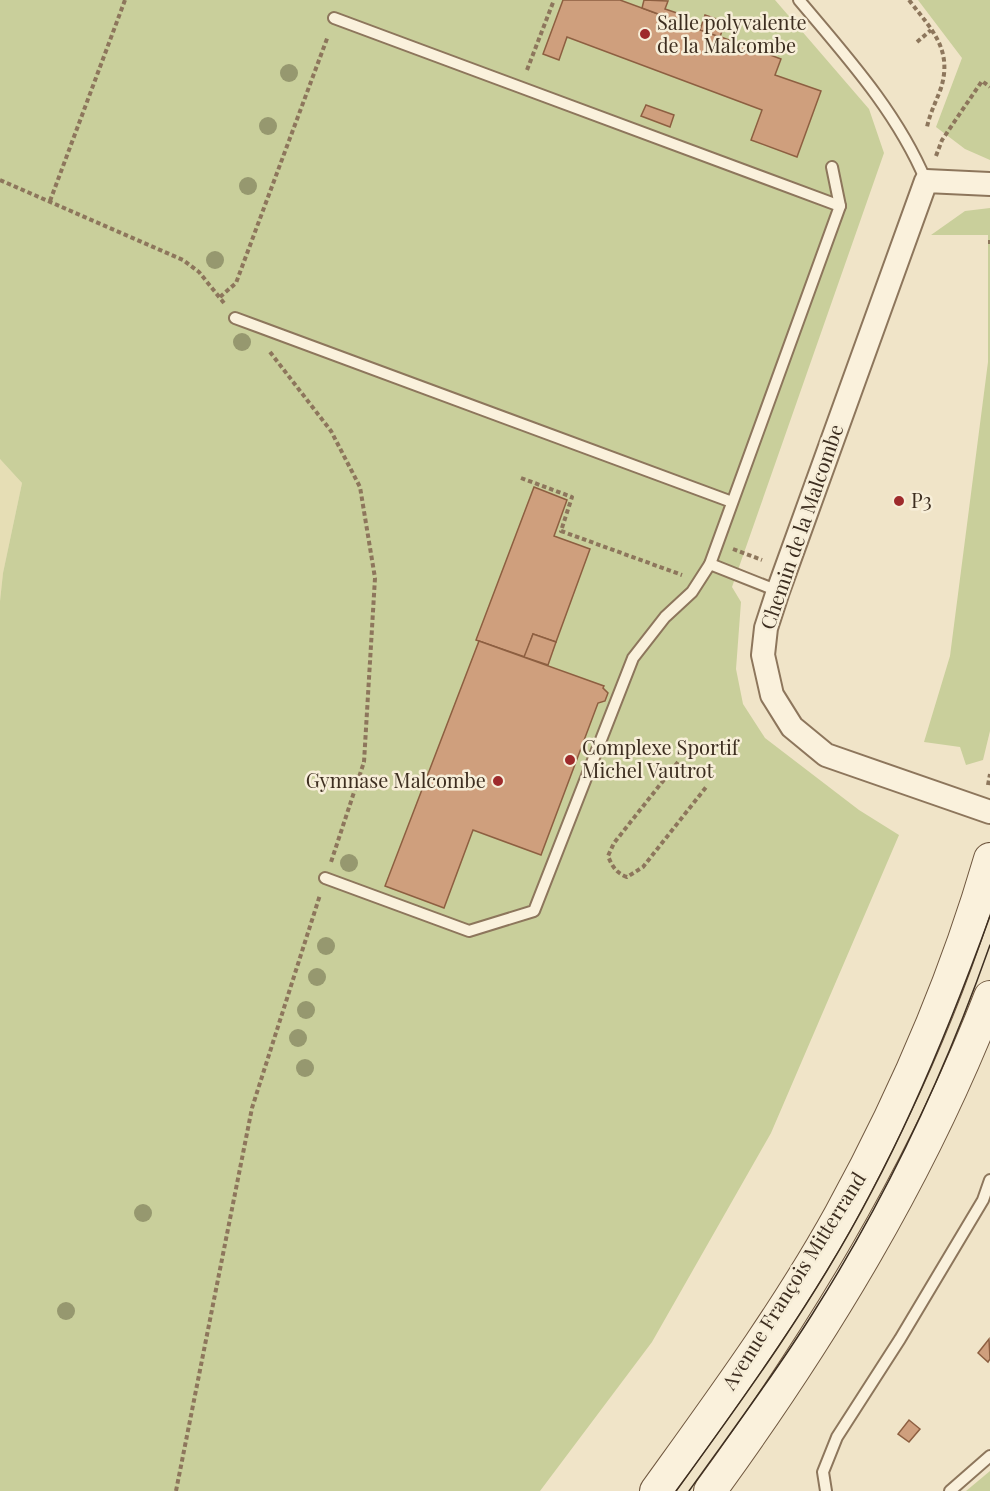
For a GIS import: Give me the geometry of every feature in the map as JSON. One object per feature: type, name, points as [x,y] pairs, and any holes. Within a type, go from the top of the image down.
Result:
[{"type":"main road","name":"Avenue François Mitterrand","points":[[656,1491],[714,1411],[790,1296],[844,1206],[881,1135],[930,1030],[977,905],[990,859]]},
{"type":"main road","points":[[710,1491],[751,1434],[852,1281],[932,1132],[990,997]]},
{"type":"street","points":[[926,181],[990,184]]},
{"type":"street","name":"Chemin de la Malcombe","points":[[926,181],[778,591],[766,628],[763,655],[772,695],[792,727],[826,755],[986,811]]},
{"type":"lane","points":[[799,0],[882,101],[911,146],[926,181]]},
{"type":"lane","points":[[334,18],[840,206]]},
{"type":"lane","points":[[325,878],[469,930],[534,911],[633,658],[665,617],[700,581],[710,564],[840,206],[832,167]]},
{"type":"lane","points":[[235,318],[732,502]]},
{"type":"lane","points":[[710,564],[778,591]]},
{"type":"lane","points":[[826,1491],[823,1472],[837,1437],[900,1339],[983,1200],[990,1180]]},
{"type":"lane","points":[[950,1491],[990,1456]]},
{"type":"path","points":[[50,201],[125,0]]},
{"type":"path","points":[[521,87],[554,0]]},
{"type":"path","points":[[909,0],[932,30],[946,57],[943,82],[930,112],[927,127]]},
{"type":"path","points":[[220,297],[237,283],[334,18]]},
{"type":"path","points":[[917,42],[932,30]]},
{"type":"path","points":[[926,181],[942,140],[982,81],[990,87]]},
{"type":"path","points":[[0,180],[183,260],[220,297],[235,318]]},
{"type":"path","points":[[176,1491],[252,1108],[364,762],[375,578],[360,487],[331,431],[267,348]]},
{"type":"path","points":[[521,478],[572,497],[561,531],[700,581]]},
{"type":"path","points":[[717,543],[769,562]]},
{"type":"path","points":[[678,762],[614,843],[608,856],[619,874],[627,876],[643,867],[707,786]]},
{"type":"path","points":[[986,811],[990,774]]},
{"type":"shaded area","points":[[0,459],[22,483],[3,573],[0,601]]},
{"type":"green space","name":"Complexe Sportif Michel Vautrot","points":[[0,0],[775,0],[869,109],[884,153],[732,587],[741,602],[736,669],[743,704],[765,738],[859,810],[899,835],[771,1133],[652,1342],[540,1491],[0,1491],[0,601],[3,573],[22,483],[0,459]]},
{"type":"green space","points":[[918,0],[990,0],[990,160],[965,149],[936,127],[962,58]]},
{"type":"green space","points":[[990,208],[990,731],[983,760],[966,765],[960,747],[924,742],[950,656],[988,362],[988,235],[931,235],[965,211]]},
{"type":"green space","points":[[990,1471],[990,1491],[966,1491]]},
{"type":"building","points":[[563,0],[620,0],[781,59],[775,75],[821,91],[797,157],[751,140],[762,110],[567,37],[559,60],[543,54]]},
{"type":"building","points":[[644,0],[668,1],[665,9],[680,14],[677,21],[642,8]]},
{"type":"building","points":[[705,15],[725,22],[720,37],[700,30]]},
{"type":"building","points":[[646,105],[674,115],[670,127],[641,116]]},
{"type":"building","points":[[534,487],[567,500],[554,536],[590,549],[556,642],[533,634],[525,657],[476,640]]},
{"type":"building","points":[[533,634],[556,642],[548,665],[524,657]]},
{"type":"building","name":"Gymnase Malcombe","points":[[479,641],[604,686],[603,688],[608,693],[605,701],[598,703],[541,855],[473,830],[444,908],[385,886]]},
{"type":"building","points":[[989,1339],[990,1359],[988,1362],[978,1353]]},
{"type":"building","points":[[909,1420],[920,1429],[909,1442],[898,1434]]},
{"type":"tram line","points":[[676,1491],[780,1345],[851,1230],[921,1090],[990,916]]},
{"type":"tram line","points":[[689,1491],[798,1336],[865,1225],[912,1134],[954,1040],[990,945]]},
{"type":"place","name":"Salle polyvalente de la Malcombe","points":[[645,34]]},
{"type":"place","name":"P3","points":[[899,501]]},
{"type":"place","name":"Complexe Sportif Michel Vautrot","points":[[570,760]]},
{"type":"place","name":"Gymnase Malcombe","points":[[498,781]]}]
